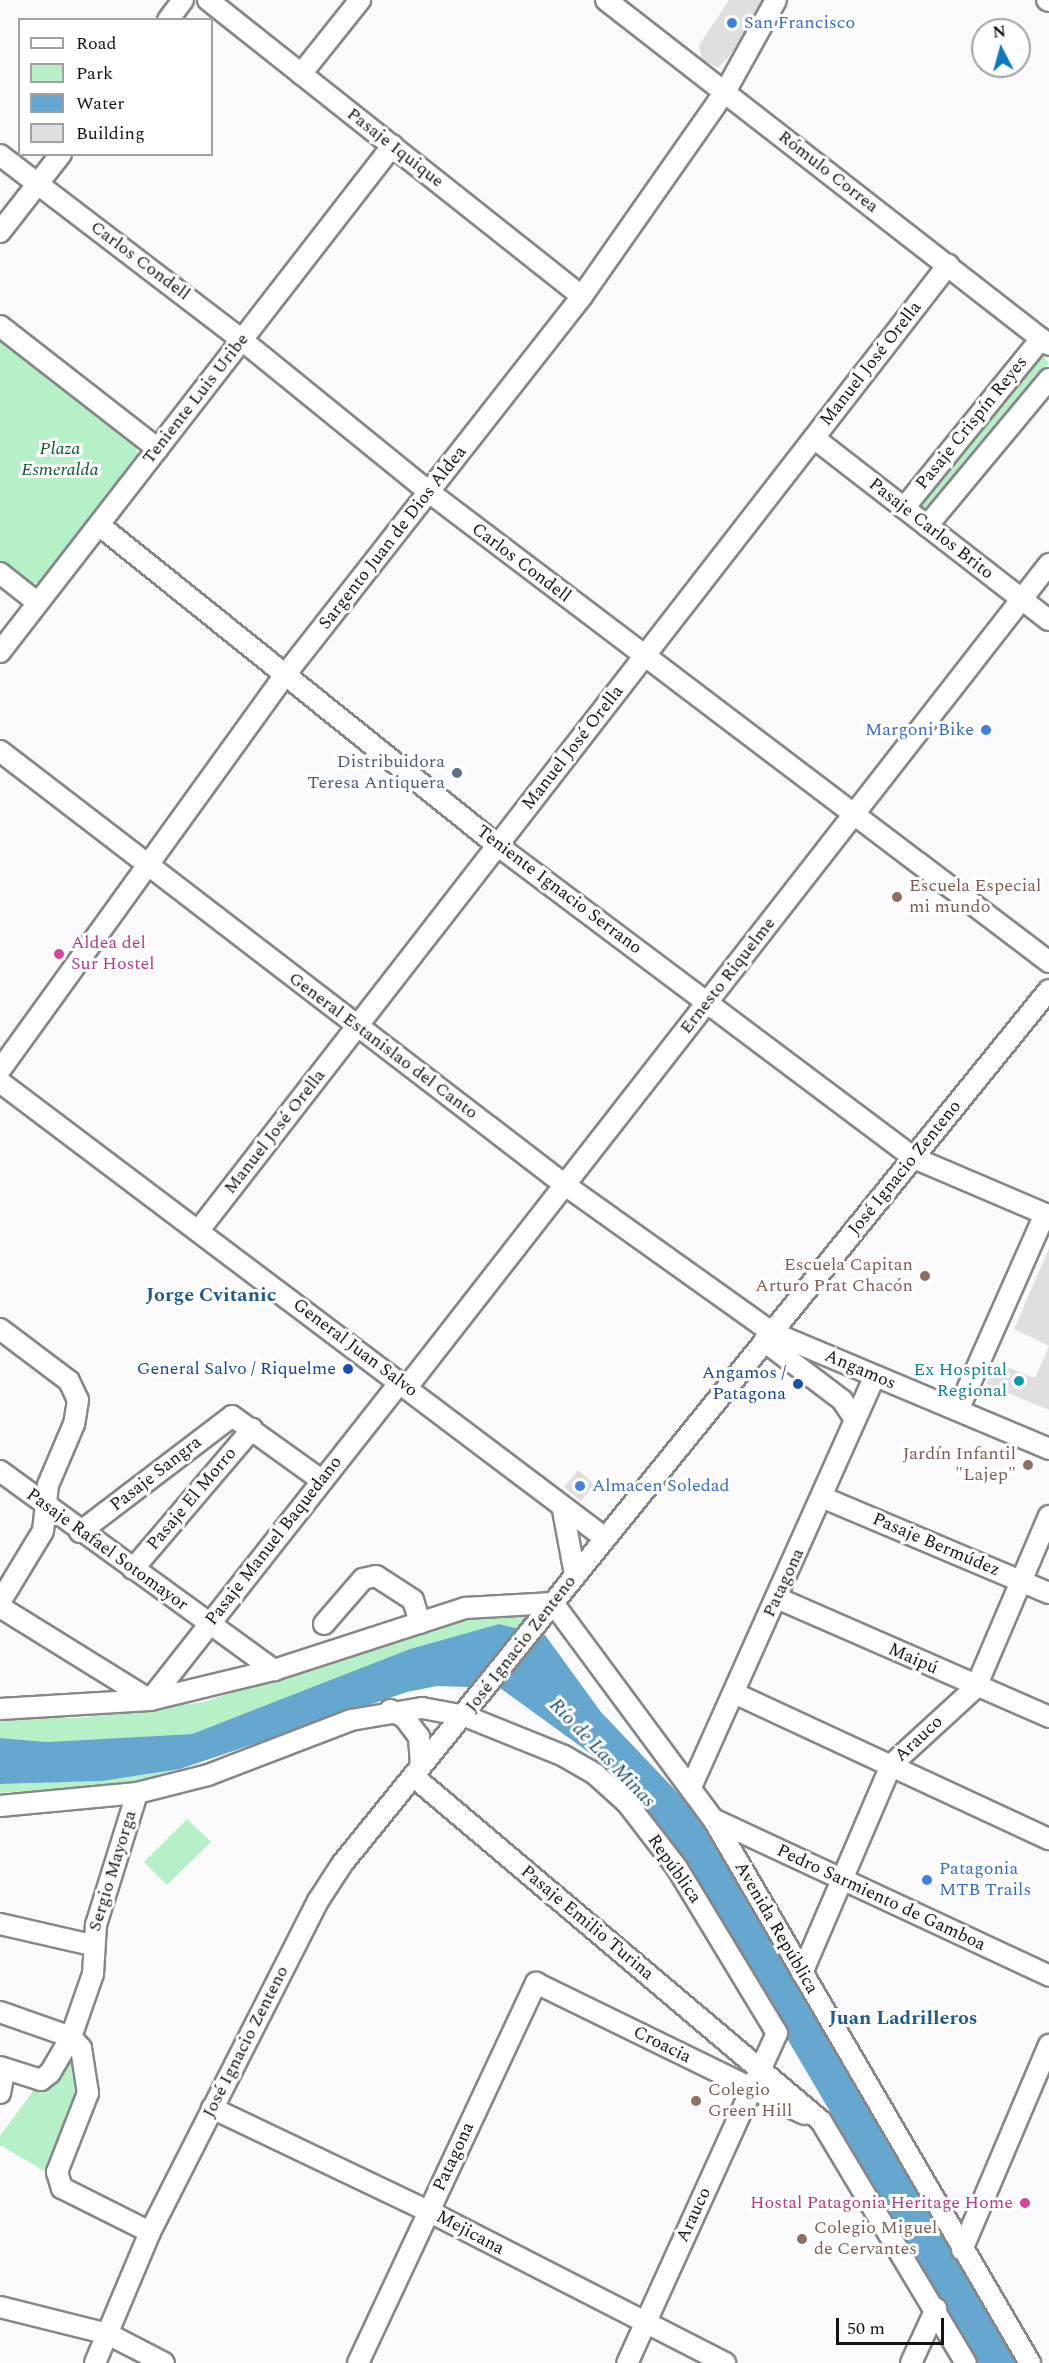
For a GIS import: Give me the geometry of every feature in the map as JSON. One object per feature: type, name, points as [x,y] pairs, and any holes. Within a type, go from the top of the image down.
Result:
[{"type":"street","points":[[170,18],[183,0]]},
{"type":"street","name":"Pasaje Iquique","points":[[208,0],[582,296]]},
{"type":"street","points":[[301,74],[360,0]]},
{"type":"street","name":"Rómulo Correa","points":[[606,0],[1045,342]]},
{"type":"street","name":"Sargento Juan de Dios Aldea","points":[[0,1070],[285,675],[582,296],[725,92],[776,0]]},
{"type":"street","name":"Teniente Luis Uribe","points":[[0,652],[393,145]]},
{"type":"street","name":"Carlos Condell","points":[[0,155],[242,339],[429,492],[1049,963]]},
{"type":"street","points":[[0,232],[59,156]]},
{"type":"street","name":"Manuel José Orella","points":[[199,1230],[948,265]]},
{"type":"street","points":[[0,326],[158,449]]},
{"type":"street","name":"Pasaje Crispín Reyes","points":[[904,508],[1045,342]]},
{"type":"street","name":"Pasaje Crispín Reyes","points":[[927,526],[1049,379]]},
{"type":"street","name":"Pasaje Carlos Brito","points":[[814,438],[1049,620]]},
{"type":"street","name":"Teniente Ignacio Serrano","points":[[99,525],[497,846],[709,1000],[914,1158],[1045,1214],[958,1410]]},
{"type":"street","name":"Ernesto Riquelme","points":[[403,1385],[565,1185],[1049,564]]},
{"type":"street","points":[[0,573],[38,603]]},
{"type":"street","name":"General Estanislao del Canto","points":[[0,751],[357,1027],[767,1336]]},
{"type":"street","name":"José Ignacio Zenteno","points":[[95,2363],[150,2232],[318,1900],[417,1771],[470,1709],[767,1336],[1049,990]]},
{"type":"street","name":"General Juan Salvo","points":[[0,1082],[403,1385],[563,1510],[605,1538]]},
{"type":"street","points":[[0,1329],[69,1381],[78,1400],[74,1424],[48,1485],[43,1531],[0,1604],[150,1700]]},
{"type":"street","points":[[767,1336],[842,1400],[855,1419]]},
{"type":"street","name":"Angamos","points":[[767,1336],[958,1410],[1049,1449]]},
{"type":"street","name":"Patagona","points":[[691,1787],[824,1498],[874,1377]]},
{"type":"street","name":"Pasaje Manuel Baquedano","points":[[150,1700],[321,1480],[403,1385]]},
{"type":"street","name":"Pasaje Sangra","points":[[80,1532],[232,1416],[252,1429]]},
{"type":"street","points":[[252,1429],[321,1480]]},
{"type":"street","name":"Pasaje El Morro","points":[[133,1569],[252,1429]]},
{"type":"street","name":"Pasaje Rafael Sotomayor","points":[[0,1471],[80,1532],[274,1670]]},
{"type":"street","name":"Pasaje Bermúdez","points":[[824,1498],[1049,1593]]},
{"type":"street","points":[[563,1510],[575,1575]]},
{"type":"street","name":"Arauco","points":[[802,1973],[840,1879],[891,1765],[976,1687],[1049,1516]]},
{"type":"street","points":[[324,1624],[363,1579],[376,1576],[413,1600],[420,1623]]},
{"type":"street","name":"Maipú","points":[[777,1598],[1049,1717]]},
{"type":"street","points":[[0,1709],[150,1700],[274,1670],[465,1608],[548,1610]]},
{"type":"street","name":"Avenida República","points":[[548,1610],[691,1787],[712,1819],[1030,2363]]},
{"type":"street","points":[[734,1693],[1049,1839]]},
{"type":"street","points":[[0,1806],[137,1793],[208,1775],[351,1720],[390,1710],[470,1709]]},
{"type":"street","name":"República","points":[[470,1709],[595,1774],[627,1803],[677,1868],[777,2032],[762,2067]]},
{"type":"street","points":[[390,1710],[404,1717],[419,1737],[417,1771]]},
{"type":"street","name":"Pasaje Emilio Turina","points":[[417,1771],[762,2067],[821,2121]]},
{"type":"street","name":"Sergio Mayorga","points":[[2,2068],[41,2080],[50,2073],[71,2037],[93,1974],[92,1945],[137,1793]]},
{"type":"street","name":"Pedro Sarmiento de Gamboa","points":[[712,1819],[1049,1976]]},
{"type":"street","points":[[0,1924],[92,1945]]},
{"type":"street","name":"Patagona","points":[[358,2363],[536,1983]]},
{"type":"street","name":"Croacia","points":[[536,1983],[751,2090],[821,2121]]},
{"type":"street","points":[[0,2012],[71,2037],[81,2048],[88,2071],[88,2093],[60,2164],[58,2181],[68,2193],[150,2232]]},
{"type":"street","points":[[962,2250],[1049,2045]]},
{"type":"street","name":"Arauco","points":[[627,2363],[762,2067]]},
{"type":"street","points":[[0,2093],[2,2068]]},
{"type":"street","name":"Mejicana","points":[[212,2108],[428,2211],[643,2324],[725,2363]]},
{"type":"street","points":[[821,2121],[936,2309],[966,2363]]},
{"type":"street","points":[[0,2307],[108,2334],[164,2363]]},
{"type":"street","points":[[911,2363],[936,2309]]},
{"type":"green space","name":"Plaza Esmeralda","points":[[0,335],[134,441],[138,456],[45,582],[26,584],[0,565]]},
{"type":"green space","points":[[1039,352],[1049,363],[926,514],[914,505]]},
{"type":"green space","points":[[536,1610],[519,1629],[499,1624],[410,1649],[192,1734],[47,1742],[0,1738],[0,1718],[78,1718],[203,1702],[485,1612]]},
{"type":"green space","points":[[180,1769],[124,1784],[0,1793],[0,1784],[102,1781]]},
{"type":"green space","points":[[187,1819],[211,1842],[167,1885],[144,1862]]},
{"type":"green space","points":[[81,2048],[88,2071],[51,2175],[0,2145],[0,2136],[41,2080],[58,2078]]},
{"type":"water","name":"Río de Las Minas","points":[[499,1624],[545,1635],[601,1712],[696,1812],[1019,2363],[978,2363],[669,1838],[591,1754],[500,1688],[437,1686],[407,1692],[180,1769],[102,1781],[0,1784],[0,1738],[47,1742],[192,1734],[410,1649]]},
{"type":"building","name":"San Francisco","points":[[729,0],[762,0],[733,52],[718,68],[702,60],[699,45]]},
{"type":"building","name":"Ex Hospital Regional","points":[[1049,1248],[1049,1346],[1014,1329]]},
{"type":"building","name":"Ex Hospital Regional","points":[[1049,1346],[1049,1410],[987,1384],[997,1363],[1035,1378]]},
{"type":"building","name":"Almacen Soledad","points":[[578,1470],[595,1485],[581,1501],[564,1487]]},
{"type":"place","name":"San Francisco","points":[[732,23]]},
{"type":"place","name":"Margoni Bike","points":[[986,730]]},
{"type":"place","name":"Distribuidora Teresa Antiquera","points":[[457,773]]},
{"type":"place","name":"Escuela Especial mi mundo","points":[[897,897]]},
{"type":"place","name":"Aldea del Sur Hostel","points":[[59,954]]},
{"type":"place","name":"Escuela Capitan Arturo Prat Chacón","points":[[925,1276]]},
{"type":"place","name":"General Salvo / Riquelme","points":[[348,1369]]},
{"type":"place","name":"Ex Hospital Regional","points":[[1019,1381]]},
{"type":"place","name":"Angamos / Patagona","points":[[798,1384]]},
{"type":"place","name":"Jardín Infantil \"Lajep\"","points":[[1028,1465]]},
{"type":"place","name":"Almacen Soledad","points":[[580,1486]]},
{"type":"place","name":"Patagonia MTB Trails","points":[[927,1880]]},
{"type":"place","name":"Colegio Green Hill","points":[[696,2101]]},
{"type":"place","name":"Hostal Patagonia Heritage Home","points":[[1025,2203]]},
{"type":"place","name":"Colegio Miguel de Cervantes","points":[[802,2239]]},
{"type":"district","name":"Jorge Cvitanic","points":[[211,1295]]},
{"type":"district","name":"Juan Ladrilleros","points":[[903,2018]]}]
